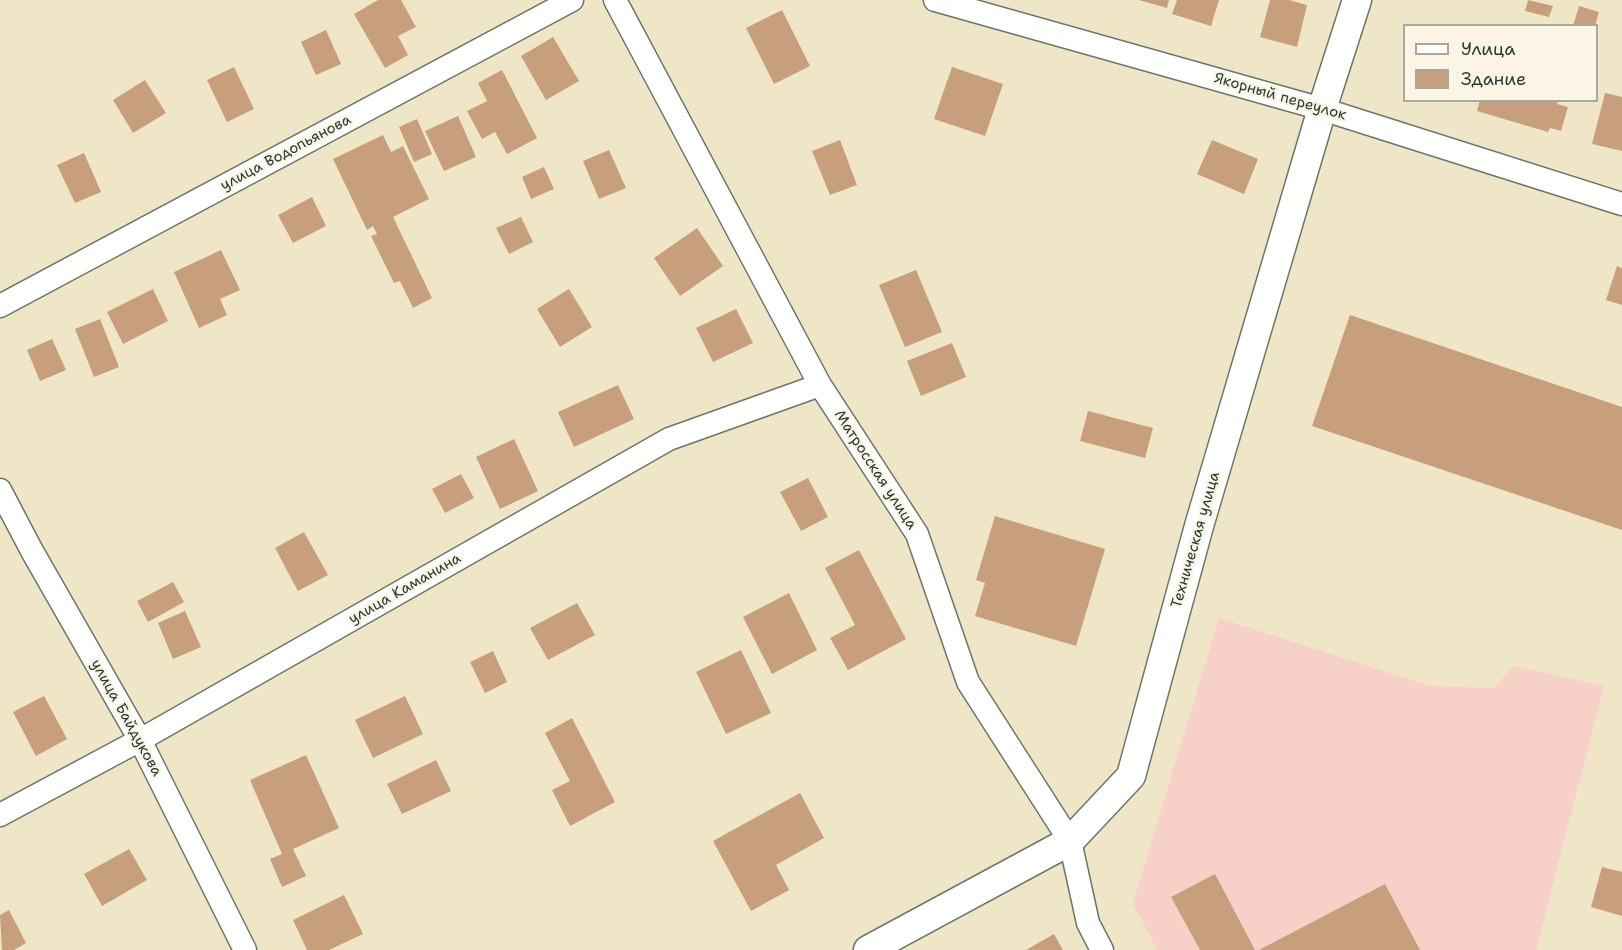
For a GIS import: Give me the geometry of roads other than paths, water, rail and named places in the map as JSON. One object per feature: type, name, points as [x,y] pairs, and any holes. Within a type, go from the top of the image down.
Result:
[{"type":"street","name":"улица Водопьянова","points":[[0,306],[572,0]]},
{"type":"street","name":"Матросская улица","points":[[615,0],[820,385],[916,534],[968,682],[1070,841],[1088,923],[1102,950]]},
{"type":"street","name":"Якорный переулок","points":[[934,0],[1322,108],[1622,204]]},
{"type":"street","name":"Техническая улица","points":[[868,950],[1070,841],[1131,776],[1199,526],[1322,108],[1357,0]]},
{"type":"street","name":"улица Каманина","points":[[0,815],[140,740],[669,439],[820,385]]},
{"type":"street","name":"улица Байдукова","points":[[0,490],[32,551],[140,740],[245,950]]}]
